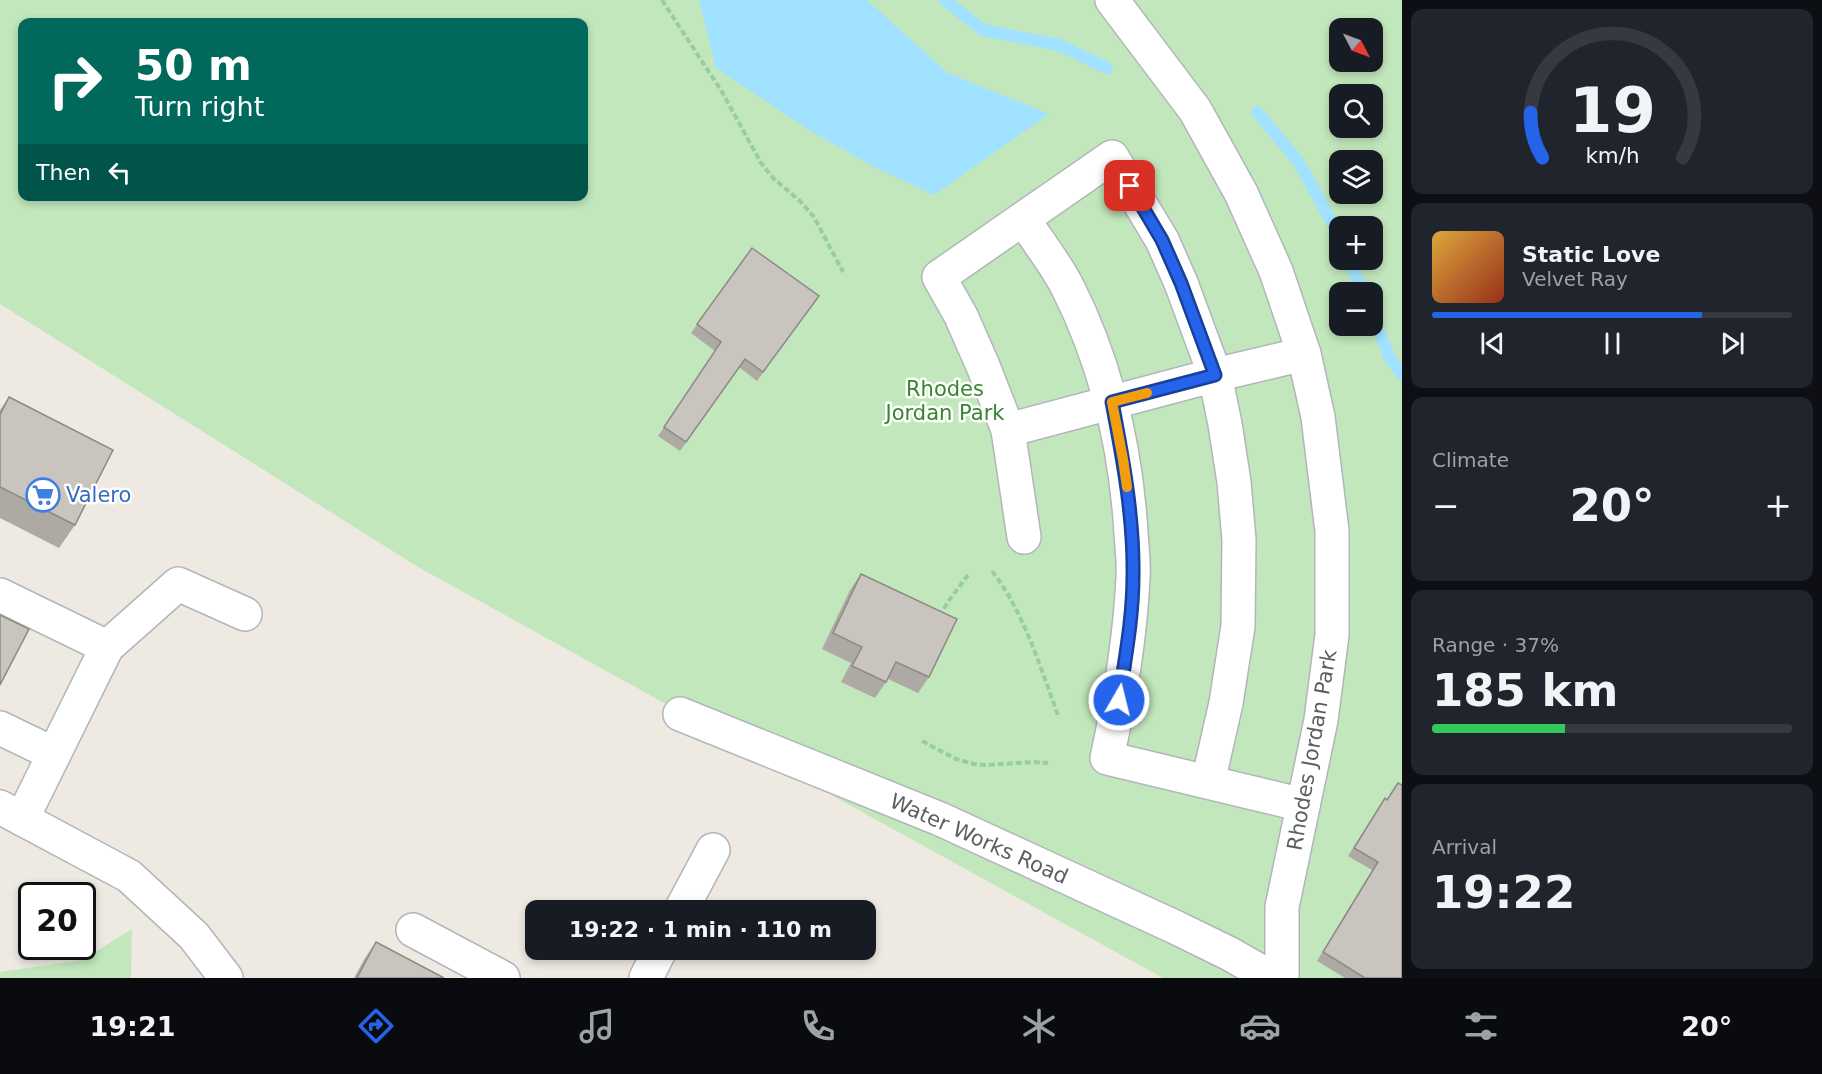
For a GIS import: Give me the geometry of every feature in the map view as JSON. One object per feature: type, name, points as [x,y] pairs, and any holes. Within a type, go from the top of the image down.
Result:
[{"type":"street","name":"Rhodes Jordan Park","points":[[1112,0],[1195,110],[1241,193],[1276,271],[1304,354],[1318,417],[1332,531],[1332,635],[1321,720],[1282,908],[1282,978]]},
{"type":"street","points":[[1024,537],[1008,430],[970,336],[939,277],[1112,158],[1162,240],[1181,283],[1215,375],[1234,482],[1239,540],[1238,626],[1226,703],[1208,782]]},
{"type":"street","points":[[1024,220],[1068,287],[1112,402],[1123,459],[1133,576],[1130,628],[1107,758],[1303,805]]},
{"type":"street","points":[[1008,430],[1304,354]]},
{"type":"street","points":[[226,978],[194,936],[129,876],[11,813],[54,754],[107,647],[178,584],[245,614]]},
{"type":"street","points":[[0,595],[107,647]]},
{"type":"street","name":"Water Works Road","points":[[680,714],[940,819],[1177,928],[1272,978]]},
{"type":"street","points":[[0,729],[54,754]]},
{"type":"street","points":[[686,900],[713,850]]},
{"type":"street","points":[[413,930],[503,978]]},
{"type":"street","points":[[645,978],[655,960]]},
{"type":"path","points":[[662,0],[722,92],[761,163],[773,178],[800,201],[814,217],[843,272]]},
{"type":"path","points":[[992,571],[1004,586],[1020,615],[1059,718]]},
{"type":"path","points":[[937,623],[947,603],[968,576]]},
{"type":"path","points":[[922,741],[964,762],[985,765],[1048,763]]},
{"type":"green space","name":"Rhodes Jordan Park","points":[[0,0],[1402,0],[1402,978],[1163,978],[418,567],[0,304]]},
{"type":"green space","points":[[132,929],[131,978],[0,978],[0,972],[96,960],[96,951]]},
{"type":"water","points":[[699,0],[867,0],[948,73],[1049,114],[934,195],[876,168],[812,132],[716,68]]},
{"type":"building","points":[[752,248],[819,296],[763,372],[745,359],[686,442],[664,427],[721,342],[697,324]]},
{"type":"building","name":"Valero","points":[[9,397],[113,450],[75,525],[0,487],[0,415]]},
{"type":"building","points":[[861,574],[957,619],[929,677],[896,662],[886,682],[852,666],[862,647],[833,633]]},
{"type":"building","points":[[0,615],[29,629],[0,685]]},
{"type":"building","points":[[1398,783],[1402,785],[1402,978],[1365,978],[1323,952],[1378,862],[1354,848],[1385,798],[1387,800]]},
{"type":"building","points":[[376,942],[444,978],[357,978]]},
{"type":"waterway","points":[[945,0],[983,30],[1059,45],[1107,68]]},
{"type":"waterway","points":[[1257,112],[1298,161],[1329,217]]},
{"type":"waterway","points":[[1353,270],[1359,282]]},
{"type":"waterway","points":[[1381,336],[1391,360],[1402,374]]},
{"type":"slow traffic","points":[[1127,487],[1112,402],[1147,393]]},
{"type":"place","name":"Valero","points":[[43,495]]},
{"type":"route","points":[[1119,700],[1130,628],[1133,576],[1123,459],[1112,402],[1215,375],[1181,283],[1162,240],[1130,186]]}]
